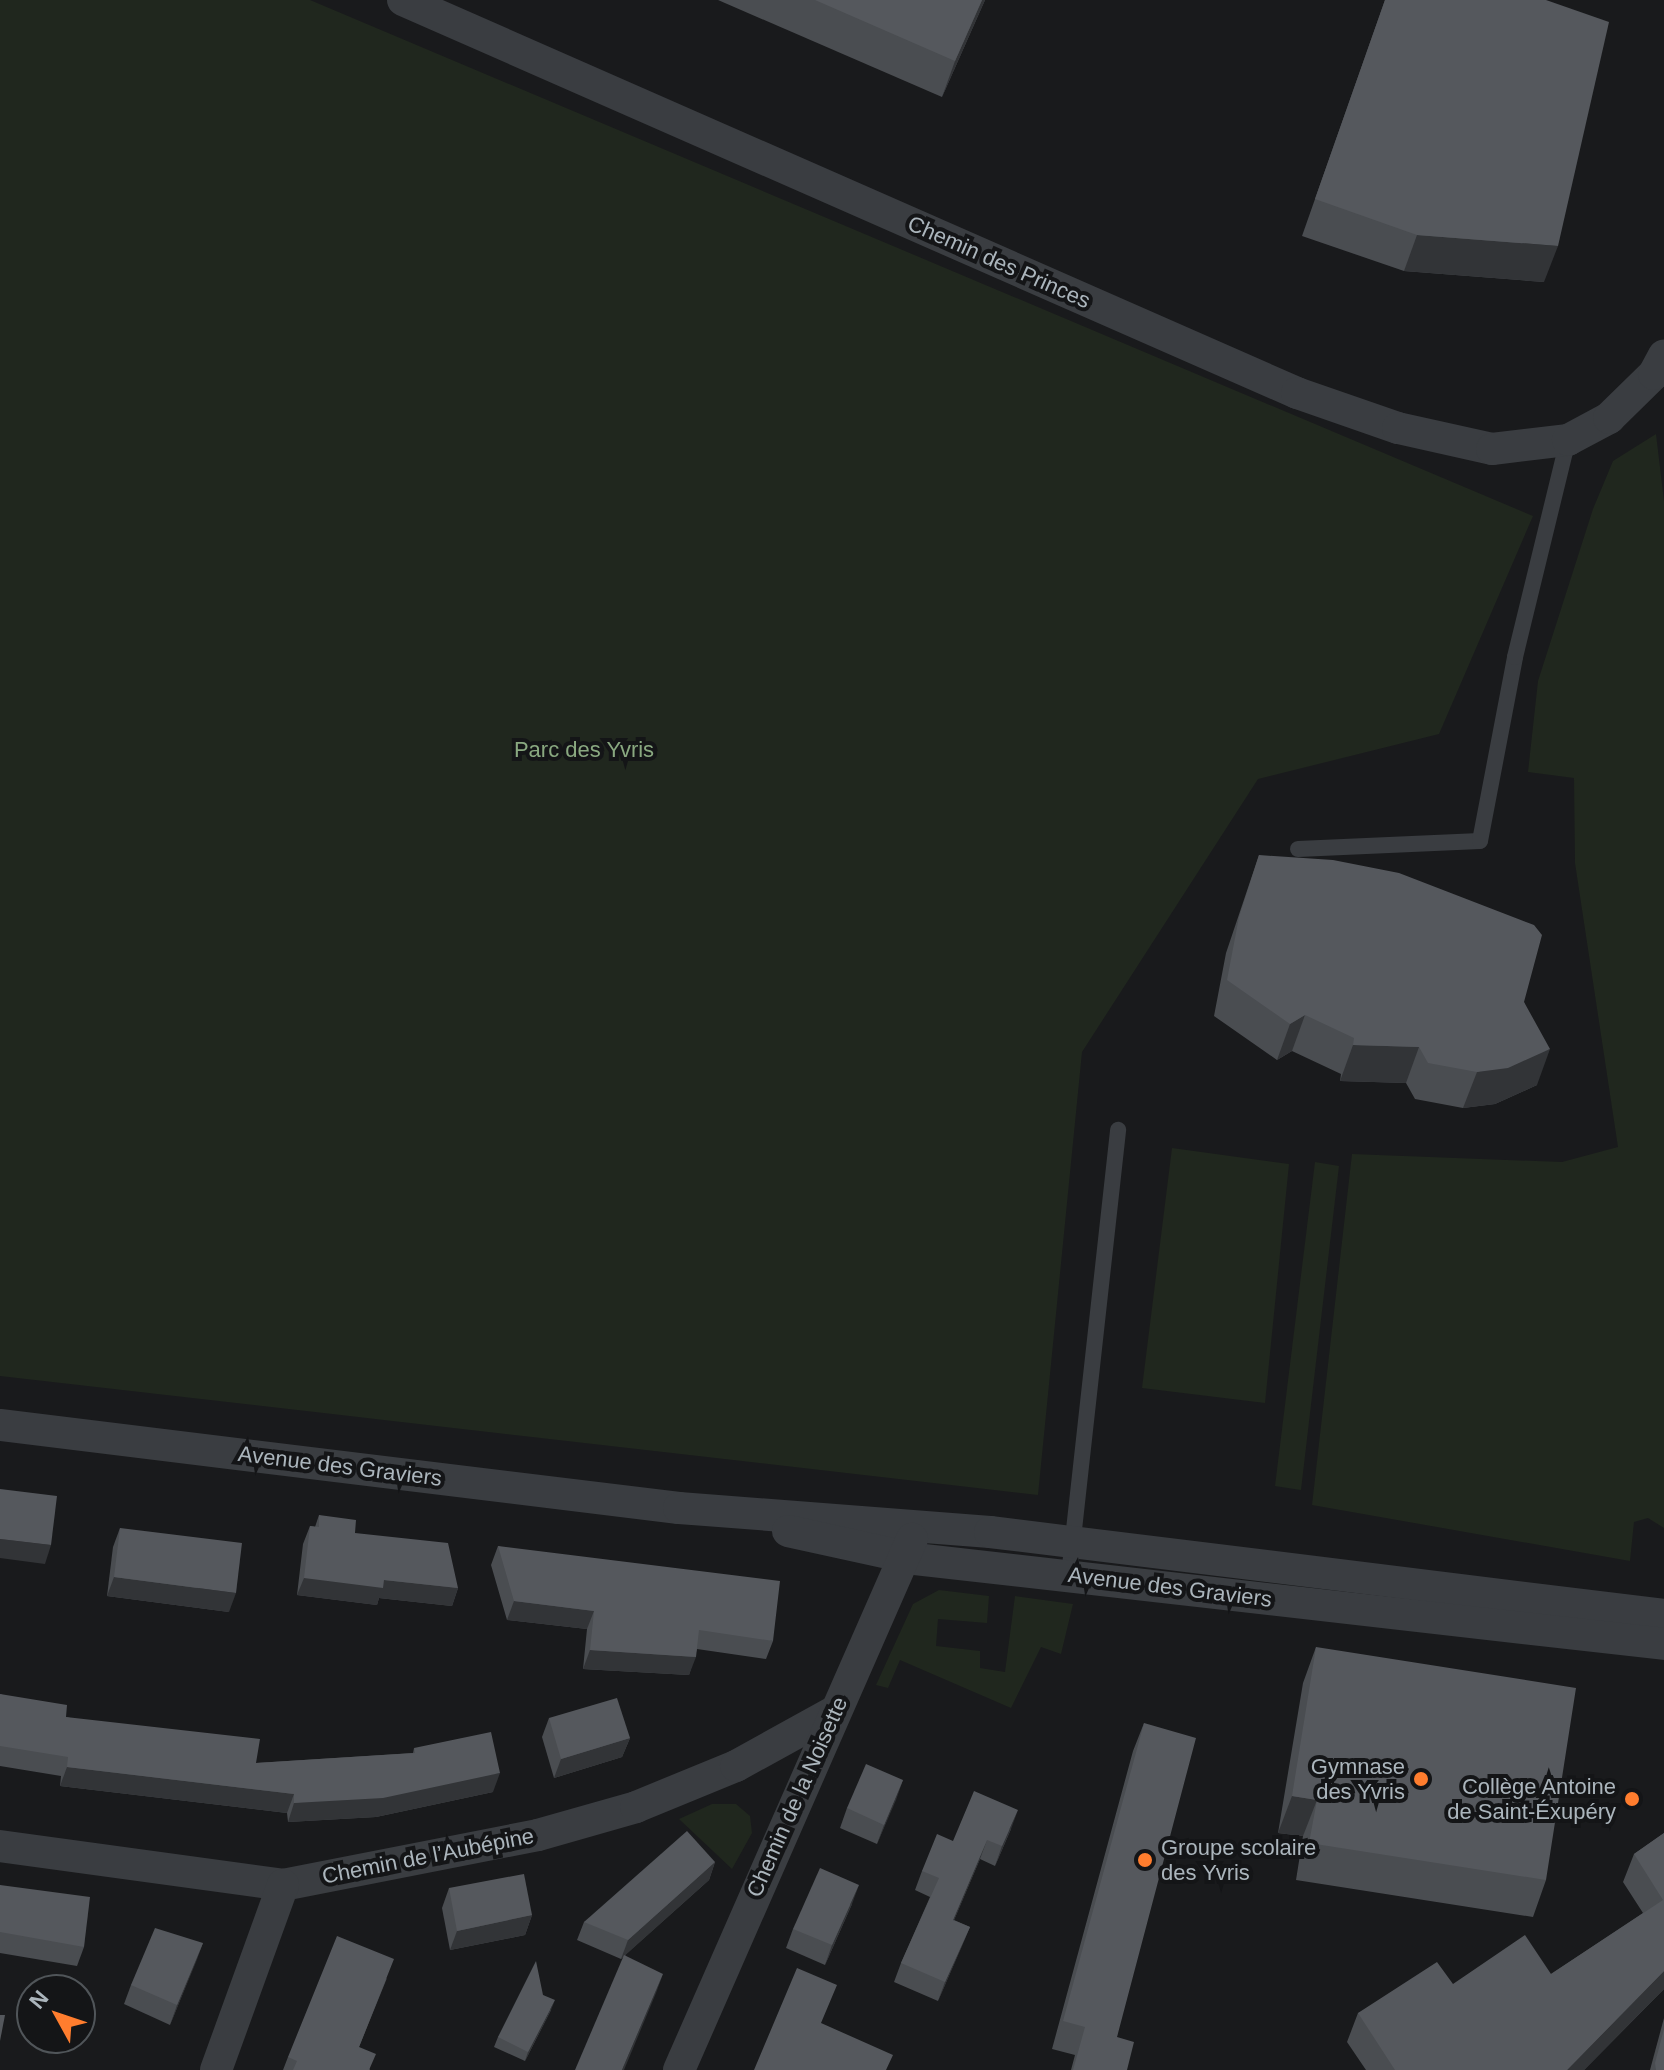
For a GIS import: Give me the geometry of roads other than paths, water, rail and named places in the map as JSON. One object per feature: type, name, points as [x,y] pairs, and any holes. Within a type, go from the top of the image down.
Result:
[{"type":"street","name":"Chemin des Princes","points":[[403,0],[1297,393],[1398,428],[1492,449],[1568,440],[1609,418],[1654,374],[1664,355]]},
{"type":"street","name":"Avenue des Graviers","points":[[0,1425],[679,1508],[919,1525],[1664,1615]]},
{"type":"street","name":"Avenue des Graviers","points":[[679,1508],[904,1556],[1664,1644]]},
{"type":"street","name":"Chemin de la Noisette","points":[[679,2070],[834,1712],[919,1525]]},
{"type":"street","name":"Chemin de l’Aubépine","points":[[0,1846],[283,1885],[538,1835],[636,1807],[736,1766],[834,1712]]},
{"type":"street","points":[[216,2070],[283,1885]]},
{"type":"lane","points":[[1298,849],[1480,841],[1515,657],[1568,440]]},
{"type":"lane","points":[[1069,1575],[1118,1130]]},
{"type":"place","name":"Gymnase des Yvris","points":[[1421,1779]]},
{"type":"place","name":"Collège Antoine de Saint-Éxupéry","points":[[1632,1799]]},
{"type":"place","name":"Groupe scolaire des Yvris","points":[[1145,1860]]},
{"type":"park label","name":"Parc des Yvris","points":[[584,750]]}]
